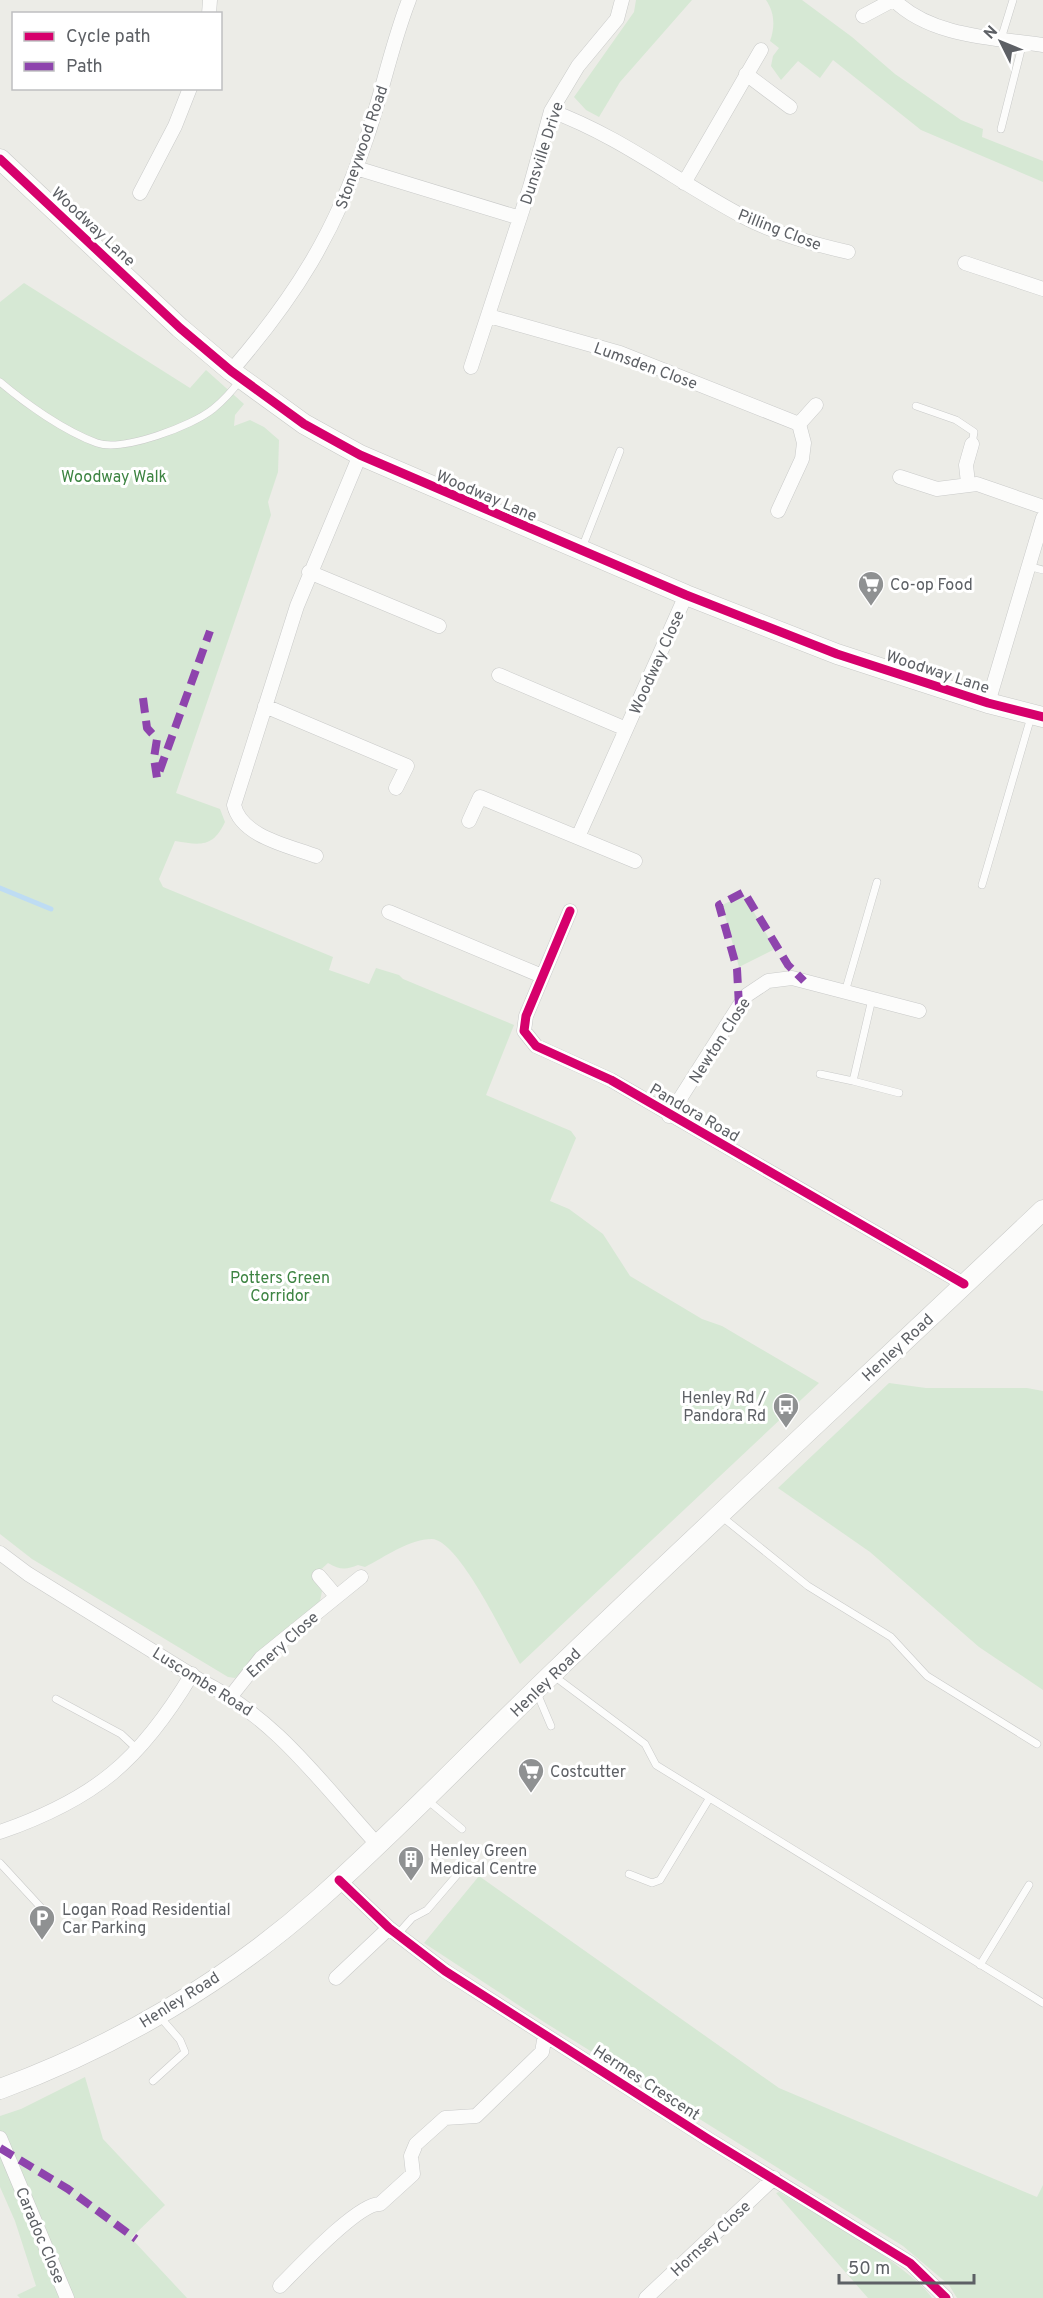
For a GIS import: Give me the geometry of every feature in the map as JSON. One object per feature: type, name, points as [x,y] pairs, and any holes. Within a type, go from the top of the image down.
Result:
[{"type":"main road","name":"Woodway Lane","points":[[0,159],[180,328],[258,392],[304,424],[360,455],[686,595],[837,654],[988,703],[1037,716]]},
{"type":"main road","name":"Henley Road","points":[[0,2089],[83,2054],[157,2014],[242,1959],[286,1926],[339,1881],[552,1674],[1043,1209]]},
{"type":"street","name":"Stoneywood Road","points":[[237,374],[309,268],[334,222],[356,168],[409,0]]},
{"type":"street","name":"Dunsville Drive","points":[[471,367],[520,218],[551,111],[578,66],[617,19],[622,0]]},
{"type":"street","points":[[864,15],[893,0],[913,14],[959,33],[1043,45]]},
{"type":"street","points":[[684,183],[761,50]]},
{"type":"street","points":[[746,74],[790,107]]},
{"type":"street","points":[[140,193],[175,126],[189,90]]},
{"type":"street","name":"Pilling Close","points":[[551,111],[592,127],[746,219],[778,232],[848,252]]},
{"type":"street","name":"Dunsville Drive","points":[[356,168],[520,218]]},
{"type":"street","points":[[965,263],[1043,289]]},
{"type":"street","name":"Lumsden Close","points":[[489,316],[629,357],[799,424]]},
{"type":"street","points":[[778,511],[802,459],[804,443],[799,424],[816,405]]},
{"type":"street","points":[[968,483],[966,465],[972,444]]},
{"type":"street","points":[[316,856],[253,831],[240,821],[236,813],[236,797],[309,572],[360,455]]},
{"type":"street","points":[[900,477],[937,489],[968,483],[977,484],[1043,507]]},
{"type":"street","points":[[988,703],[1043,518]]},
{"type":"street","points":[[309,572],[440,626]]},
{"type":"street","name":"Woodway Close","points":[[578,837],[686,595]]},
{"type":"street","name":"Woodway Close","points":[[499,675],[626,729]]},
{"type":"street","points":[[265,705],[407,766],[396,788]]},
{"type":"street","points":[[469,821],[480,797],[635,861]]},
{"type":"street","name":"Pandora Road","points":[[570,911],[526,1016],[524,1031],[536,1046],[611,1080],[669,1116],[964,1284]]},
{"type":"street","points":[[389,912],[542,976]]},
{"type":"street","name":"Newton Close","points":[[669,1116],[739,1006],[757,987],[779,978],[792,978],[919,1011]]},
{"type":"street","name":"Luscombe Road","points":[[0,1553],[37,1579],[231,1696],[285,1739],[377,1844]]},
{"type":"street","points":[[319,1576],[336,1596]]},
{"type":"street","name":"Emery Close","points":[[231,1696],[261,1658],[361,1577]]},
{"type":"street","points":[[0,1832],[55,1812],[85,1795],[138,1751],[162,1720],[192,1674]]},
{"type":"street","name":"Hermes Crescent","points":[[339,1881],[393,1932],[445,1971],[545,2036],[910,2263],[946,2298]]},
{"type":"street","points":[[336,1978],[393,1932]]},
{"type":"street","points":[[280,2286],[346,2222],[374,2204],[380,2204],[413,2174],[411,2156],[416,2144],[445,2118],[476,2116],[542,2052],[545,2036]]},
{"type":"street","name":"Caradoc Close","points":[[0,2138],[67,2298]]},
{"type":"street","name":"Hornsey Close","points":[[646,2298],[774,2178]]},
{"type":"lane","points":[[1001,39],[1013,0]]},
{"type":"lane","points":[[1000,129],[1023,42]]},
{"type":"lane","points":[[0,382],[42,413],[97,443],[109,445],[156,435],[194,421],[212,410],[237,374]]},
{"type":"lane","points":[[916,406],[956,420],[974,432],[972,444]]},
{"type":"lane","points":[[581,551],[620,451]]},
{"type":"lane","points":[[1028,566],[1043,570]]},
{"type":"lane","points":[[982,885],[1037,716]]},
{"type":"lane","points":[[845,992],[877,882]]},
{"type":"lane","points":[[853,1081],[872,999]]},
{"type":"lane","points":[[820,1074],[899,1093]]},
{"type":"lane","points":[[721,1516],[808,1586],[891,1637],[927,1676],[1037,1744]]},
{"type":"lane","points":[[552,1674],[645,1744],[656,1766],[1043,2003]]},
{"type":"lane","points":[[536,1690],[551,1726]]},
{"type":"lane","points":[[56,1699],[121,1734],[138,1751]]},
{"type":"lane","points":[[424,1797],[462,1828]]},
{"type":"lane","points":[[629,1874],[652,1883],[660,1880],[710,1798]]},
{"type":"lane","points":[[0,1863],[46,1913]]},
{"type":"lane","points":[[393,1932],[427,1910],[457,1875]]},
{"type":"lane","points":[[980,1965],[1029,1885]]},
{"type":"lane","points":[[153,2081],[185,2052],[180,2040],[157,2014]]},
{"type":"green space","points":[[636,0],[692,0],[620,82],[599,117],[586,110],[574,97],[634,12]]},
{"type":"green space","points":[[766,0],[802,0],[852,37],[895,74],[961,120],[983,129],[982,137],[1043,161],[1043,182],[921,130],[833,60],[820,78],[798,61],[781,80],[771,66],[773,56],[779,48],[770,41],[773,20]]},
{"type":"green space","name":"Potters Green Corridor","points":[[24,283],[190,388],[206,370],[244,404],[235,415],[234,426],[250,420],[264,427],[279,440],[278,472],[268,502],[271,515],[176,793],[220,809],[225,822],[216,836],[205,843],[175,841],[159,879],[163,887],[333,957],[329,970],[369,984],[376,968],[399,975],[403,979],[514,1025],[486,1095],[571,1131],[576,1138],[550,1201],[569,1209],[603,1234],[630,1276],[702,1319],[722,1326],[819,1383],[520,1664],[468,1573],[443,1544],[432,1539],[406,1545],[365,1567],[358,1565],[343,1568],[328,1563],[316,1574],[322,1591],[320,1601],[235,1678],[228,1677],[32,1559],[0,1534],[0,302]]},
{"type":"green space","points":[[744,895],[775,949],[739,967],[722,905]]},
{"type":"green space","points":[[889,1383],[926,1388],[1027,1388],[1043,1391],[1043,1690],[979,1647],[870,1552],[778,1488]]},
{"type":"green space","points":[[479,1876],[779,2088],[1037,2197],[1043,2185],[1043,2298],[957,2298],[949,2285],[903,2246],[544,2022],[424,1943]]},
{"type":"green space","points":[[85,2077],[103,2139],[165,2205],[131,2238],[187,2298],[20,2298],[17,2295],[36,2286],[15,2221],[0,2187],[0,2116],[21,2109]]},
{"type":"green space","points":[[779,2192],[884,2256],[921,2285],[932,2298],[868,2298],[776,2193]]},
{"type":"waterway","points":[[0,888],[51,909]]},
{"type":"marked path","points":[[143,698],[147,728],[157,739],[154,758],[157,778],[210,631]]},
{"type":"marked path","points":[[739,1006],[737,969],[719,905],[744,892],[788,965],[804,981]]},
{"type":"marked path","points":[[0,2148],[68,2189],[136,2239]]},
{"type":"cycle path","points":[[0,159],[180,328],[231,371],[304,424],[360,455],[686,595],[837,654],[988,703],[1043,717]]},
{"type":"cycle path","points":[[570,911],[526,1016],[524,1031],[536,1046],[611,1080],[964,1284]]},
{"type":"cycle path","points":[[339,1880],[389,1928],[445,1971],[708,2139],[910,2263],[946,2298]]},
{"type":"place","name":"Co-op Food","points":[[871,607]]},
{"type":"place","name":"Henley Rd / Pandora Rd","points":[[786,1429]]},
{"type":"place","name":"Costcutter","points":[[531,1794]]},
{"type":"place","name":"Henley Green Medical Centre","points":[[411,1882]]},
{"type":"place","name":"Logan Road Residential Car Parking","points":[[42,1941]]},
{"type":"park label","name":"Woodway Walk","points":[[114,476]]}]
